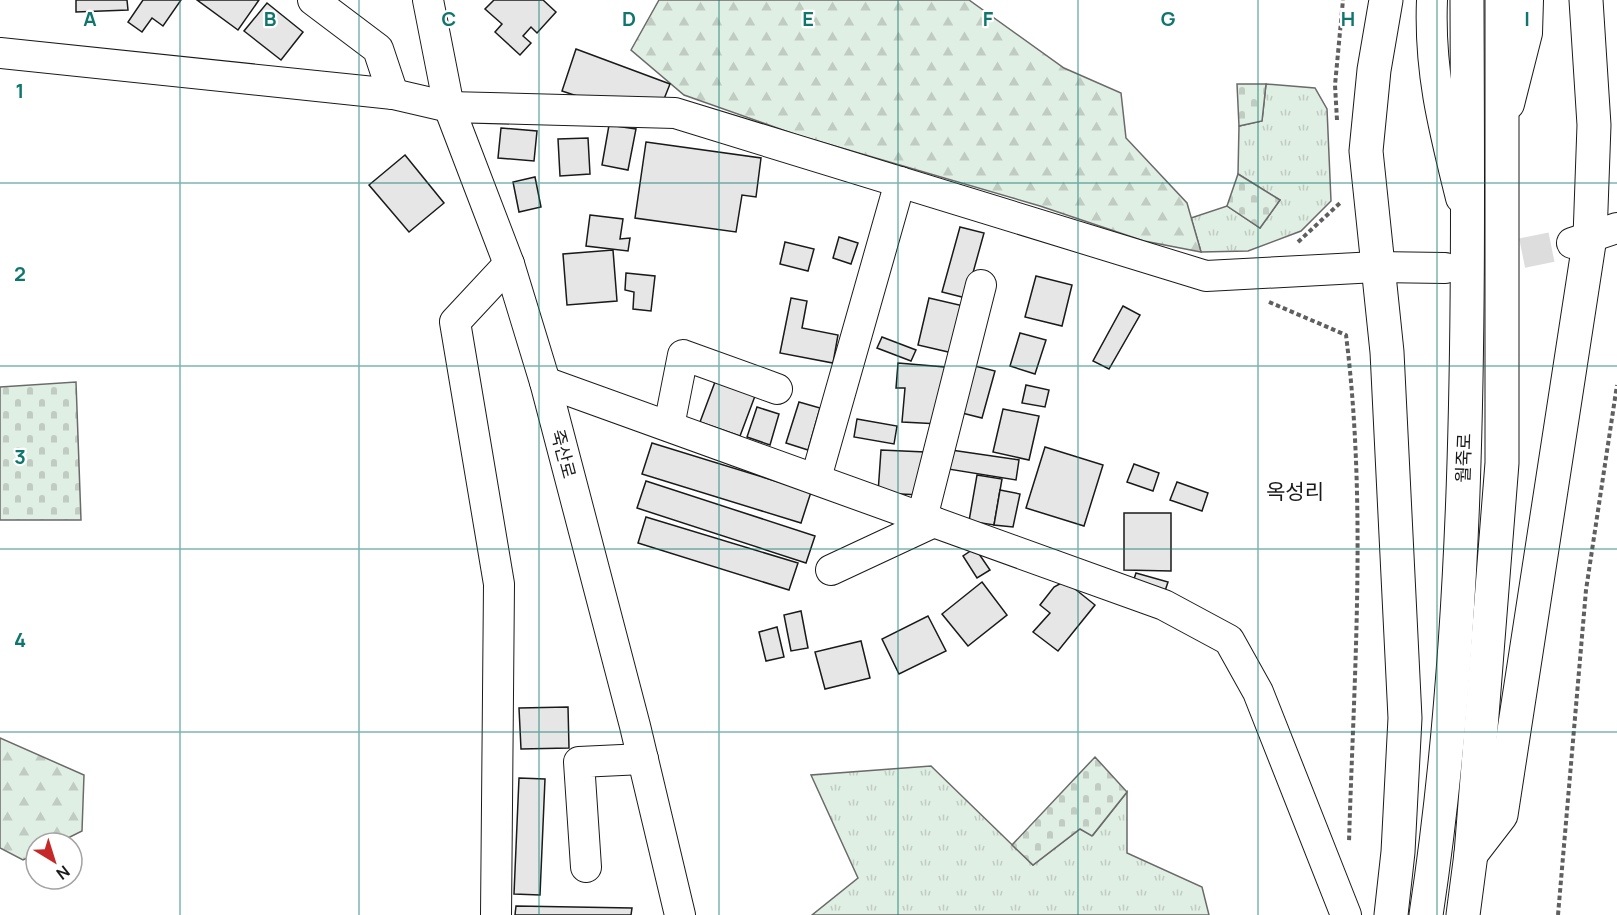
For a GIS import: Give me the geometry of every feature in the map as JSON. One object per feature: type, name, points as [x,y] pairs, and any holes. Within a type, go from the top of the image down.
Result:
[{"type":"main road","points":[[1386,0],[1374,70],[1366,151],[1376,238],[1376,267],[1388,363],[1405,718],[1398,852],[1391,915]]},
{"type":"main road","name":"월죽로","points":[[1426,915],[1455,653],[1464,464],[1468,224],[1467,0]]},
{"type":"main road","name":"월죽로","points":[[1463,915],[1471,854],[1502,463],[1502,0]]},
{"type":"main road","points":[[1471,854],[1501,815],[1593,236],[1594,125],[1586,0]]},
{"type":"street","points":[[313,0],[378,49],[393,94]]},
{"type":"street","name":"죽산로","points":[[428,0],[449,107],[509,264],[544,382],[643,759],[680,915]]},
{"type":"street","points":[[1432,0],[1431,25],[1438,109],[1468,224]]},
{"type":"street","points":[[1503,127],[1527,33],[1528,0]]},
{"type":"street","points":[[0,53],[393,94],[449,107],[675,112],[1206,276],[1376,267],[1445,268]]},
{"type":"street","points":[[816,478],[900,183]]},
{"type":"street","points":[[496,915],[499,584],[455,322],[509,264]]},
{"type":"street","points":[[928,520],[981,285]]},
{"type":"street","points":[[669,426],[683,355],[777,389]]},
{"type":"street","points":[[544,382],[1164,605],[1229,640],[1258,692],[1346,915]]},
{"type":"street","points":[[831,570],[928,520]]},
{"type":"street","points":[[586,867],[579,762],[643,759]]},
{"type":"path","points":[[1337,128],[1335,85],[1343,0]]},
{"type":"path","points":[[1288,245],[1298,242],[1341,205],[1340,194]]},
{"type":"path","points":[[1266,301],[1346,335],[1355,411],[1358,572],[1349,851]]},
{"type":"path","points":[[1558,915],[1586,590],[1617,385]]},
{"type":"green space","points":[[659,0],[969,0],[1064,68],[1121,93],[1126,138],[1187,203],[1201,252],[1144,241],[1040,206],[797,135],[684,95],[631,50]]},
{"type":"green space","points":[[1237,84],[1266,84],[1262,121],[1239,126]]},
{"type":"green space","points":[[1266,84],[1315,88],[1327,109],[1331,201],[1301,231],[1248,251],[1201,252],[1191,218],[1227,206],[1260,228],[1280,200],[1238,174],[1239,126],[1262,121]]},
{"type":"green space","points":[[1238,174],[1280,200],[1260,228],[1227,206]]},
{"type":"green space","points":[[76,382],[81,520],[0,520],[0,387]]},
{"type":"green space","points":[[0,738],[84,775],[82,831],[24,831],[23,860],[0,848]]},
{"type":"green space","points":[[1095,757],[1127,792],[1092,836],[1080,829],[1033,865],[1012,845]]},
{"type":"green space","points":[[931,766],[1033,865],[1080,829],[1093,835],[1127,792],[1127,853],[1202,887],[1209,915],[812,915],[858,878],[811,775]]},
{"type":"building","points":[[76,0],[127,0],[128,10],[76,12]]},
{"type":"building","points":[[143,0],[181,0],[163,26],[152,18],[142,32],[128,22]]},
{"type":"building","points":[[197,0],[259,0],[238,30]]},
{"type":"building","points":[[494,0],[543,0],[556,12],[537,33],[531,27],[523,36],[531,43],[520,55],[495,32],[502,24],[485,9]]},
{"type":"building","points":[[267,3],[303,32],[281,60],[244,31]]},
{"type":"building","points":[[576,49],[670,84],[662,104],[592,101],[562,91]]},
{"type":"building","points":[[609,125],[636,129],[628,170],[602,165]]},
{"type":"building","points":[[501,128],[537,131],[534,161],[498,158]]},
{"type":"building","points":[[588,138],[590,174],[560,176],[558,139]]},
{"type":"building","points":[[646,142],[761,158],[756,197],[742,195],[736,232],[635,218]]},
{"type":"building","points":[[405,155],[444,203],[409,232],[369,185]]},
{"type":"building","points":[[535,177],[541,207],[519,212],[513,182]]},
{"type":"building","points":[[590,215],[623,219],[620,239],[630,238],[628,251],[586,246]]},
{"type":"building","points":[[960,227],[984,233],[966,298],[942,292]]},
{"type":"building","points":[[839,237],[858,243],[851,264],[833,258]]},
{"type":"building","points":[[785,242],[814,249],[808,271],[780,264]]},
{"type":"building","points":[[613,250],[617,301],[567,305],[563,254]]},
{"type":"building","points":[[626,273],[655,276],[651,311],[633,309],[634,292],[625,290]]},
{"type":"building","points":[[1036,276],[1072,285],[1062,326],[1025,317]]},
{"type":"building","points":[[791,298],[807,301],[802,328],[838,335],[833,363],[780,353]]},
{"type":"building","points":[[929,298],[968,307],[957,354],[918,345]]},
{"type":"building","points":[[1123,306],[1140,315],[1109,369],[1093,361]]},
{"type":"building","points":[[1020,333],[1046,340],[1035,374],[1010,366]]},
{"type":"building","points":[[882,337],[916,350],[911,361],[877,348]]},
{"type":"building","points":[[898,363],[945,367],[940,424],[902,422],[905,388],[896,388]]},
{"type":"building","points":[[967,364],[995,371],[982,418],[954,411]]},
{"type":"building","points":[[715,382],[755,396],[740,436],[700,422]]},
{"type":"building","points":[[1026,385],[1049,390],[1045,407],[1022,403]]},
{"type":"building","points":[[799,402],[820,408],[808,450],[786,443]]},
{"type":"building","points":[[757,407],[779,414],[770,445],[747,437]]},
{"type":"building","points":[[1003,409],[1039,416],[1029,460],[993,452]]},
{"type":"building","points":[[857,419],[897,426],[894,444],[854,437]]},
{"type":"building","points":[[652,443],[811,492],[801,523],[642,474]]},
{"type":"building","points":[[1045,447],[1103,465],[1084,526],[1026,508]]},
{"type":"building","points":[[881,450],[925,452],[922,495],[878,493]]},
{"type":"building","points":[[951,450],[1019,460],[1016,480],[948,469]]},
{"type":"building","points":[[1134,464],[1159,473],[1153,491],[1127,482]]},
{"type":"building","points":[[977,475],[1002,479],[994,525],[969,521]]},
{"type":"building","points":[[646,481],[815,536],[806,563],[637,508]]},
{"type":"building","points":[[1177,482],[1208,493],[1202,511],[1170,500]]},
{"type":"building","points":[[1000,490],[1020,494],[1013,527],[994,525]]},
{"type":"building","points":[[1124,513],[1171,513],[1171,571],[1124,570]]},
{"type":"building","points":[[646,517],[798,563],[789,590],[638,543]]},
{"type":"building","points":[[975,548],[990,570],[977,578],[963,556]]},
{"type":"building","points":[[1136,573],[1168,582],[1164,594],[1132,585]]},
{"type":"building","points":[[1065,581],[1095,605],[1058,651],[1033,632],[1050,613],[1040,605],[1054,587]]},
{"type":"building","points":[[982,582],[1007,615],[968,646],[942,614]]},
{"type":"building","points":[[801,611],[808,648],[791,651],[784,615]]},
{"type":"building","points":[[928,616],[946,651],[899,674],[882,639]]},
{"type":"building","points":[[777,627],[784,657],[766,661],[759,632]]},
{"type":"building","points":[[861,641],[870,678],[825,689],[815,652]]},
{"type":"building","points":[[568,707],[569,748],[521,749],[519,708]]},
{"type":"building","points":[[519,778],[545,779],[540,895],[514,894]]},
{"type":"building","points":[[516,906],[632,908],[631,915],[515,915]]},
{"type":"tunnel","points":[[1478,262],[1572,243]]},
{"type":"district","name":"옥성리","points":[[1295,492]]}]
